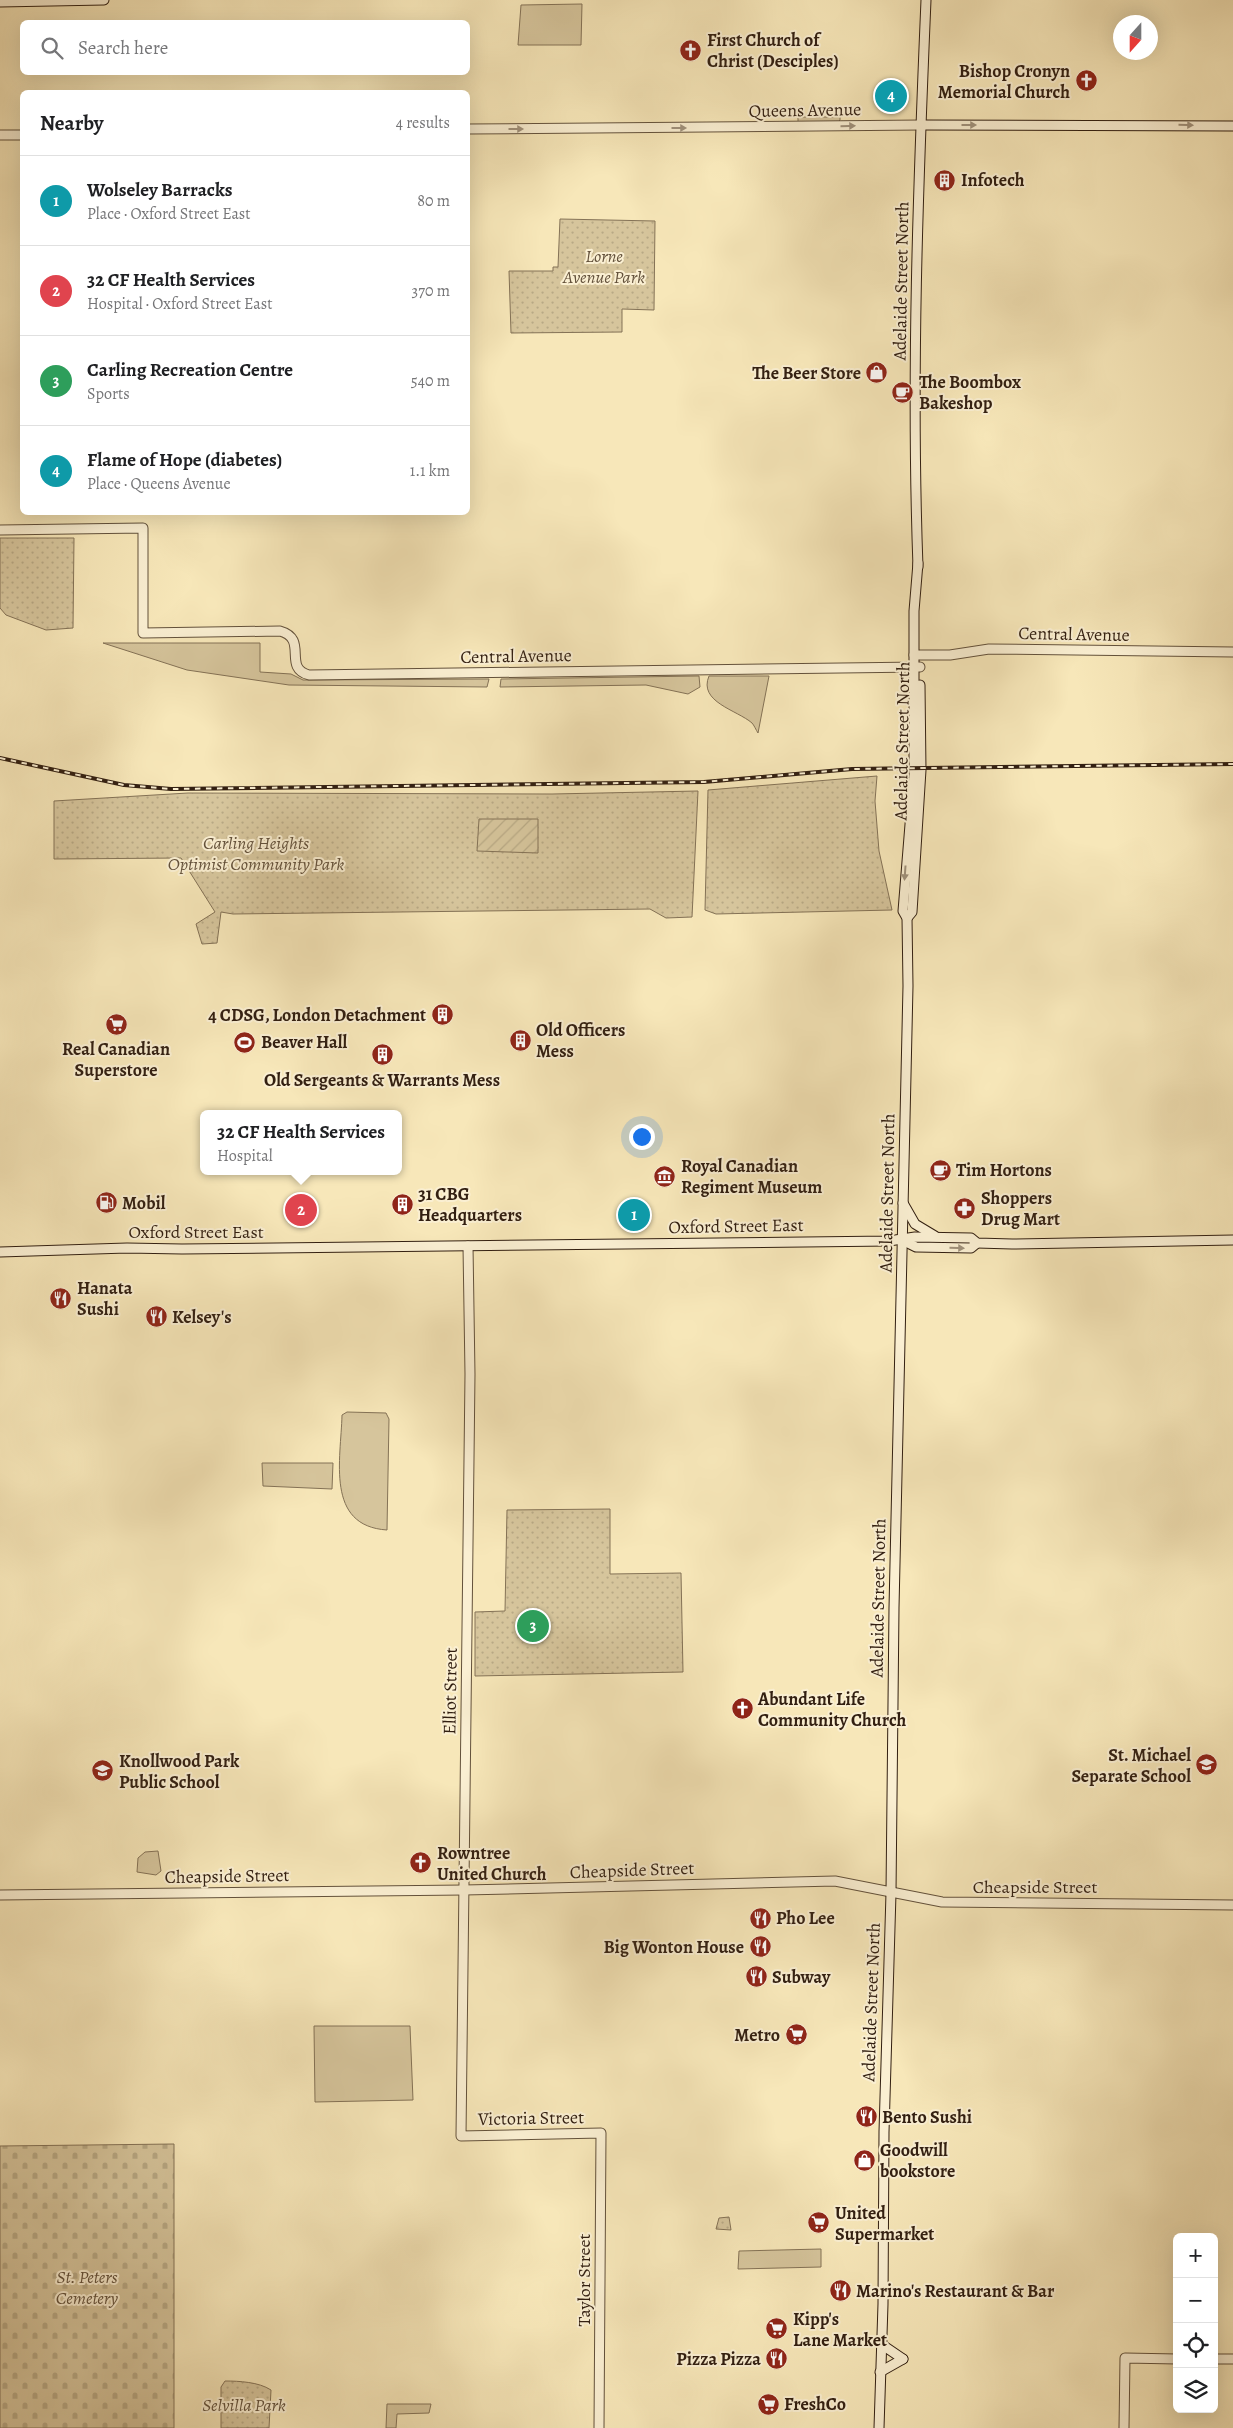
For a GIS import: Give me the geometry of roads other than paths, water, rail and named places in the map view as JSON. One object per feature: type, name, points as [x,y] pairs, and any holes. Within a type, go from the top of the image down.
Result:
[{"type":"street","points":[[0,2],[104,0]]},
{"type":"street","name":"Adelaide Street North","points":[[879,2428],[884,2304],[884,2132],[908,986],[907,918],[912,912],[922,770],[917,667],[918,563],[915,418],[921,125],[926,0]]},
{"type":"street","name":"Queens Avenue","points":[[470,129],[921,125],[1233,126]]},
{"type":"street","points":[[0,135],[20,135]]},
{"type":"street","name":"Central Avenue","points":[[0,530],[143,528],[143,633],[280,631],[288,633],[294,641],[296,668],[301,673],[309,675],[917,667]]},
{"type":"street","name":"Central Avenue","points":[[917,655],[950,655],[989,649],[1233,652]]},
{"type":"street","points":[[903,1203],[915,1224],[938,1238]]},
{"type":"street","name":"Oxford Street East","points":[[0,1252],[127,1248],[182,1249],[902,1240],[915,1237],[971,1238],[977,1244]]},
{"type":"street","name":"Oxford Street East","points":[[902,1240],[916,1247],[971,1248],[977,1244],[1233,1240]]},
{"type":"street","name":"Elliot Street","points":[[461,2136],[470,1374],[468,1246]]},
{"type":"street","name":"Cheapside Street","points":[[0,1895],[464,1890],[835,1881],[942,1902],[1233,1905]]},
{"type":"street","name":"Victoria Street","points":[[461,2136],[601,2133]]},
{"type":"street","name":"Taylor Street","points":[[599,2428],[601,2133]]},
{"type":"street","points":[[880,2372],[903,2358],[881,2344]]},
{"type":"street","points":[[1124,2428],[1125,2358],[1173,2359]]},
{"type":"street","points":[[1218,2359],[1233,2359]]},
{"type":"railway","points":[[0,758],[124,785],[171,789],[704,782],[852,769],[1233,764]]},
{"type":"place","name":"First Church of Christ (Desciples)","points":[[691,50]]},
{"type":"place","name":"Bishop Cronyn Memorial Church","points":[[1086,81]]},
{"type":"place","name":"Flame of Hope (diabetes)","points":[[891,96]]},
{"type":"place","name":"Infotech","points":[[945,180]]},
{"type":"place","name":"The Beer Store","points":[[877,373]]},
{"type":"place","name":"The Boombox Bakeshop","points":[[903,392]]},
{"type":"place","name":"4 CDSG, London Detachment","points":[[442,1015]]},
{"type":"place","name":"Real Canadian Superstore","points":[[116,1024]]},
{"type":"place","name":"Old Officers Mess","points":[[520,1040]]},
{"type":"place","name":"Beaver Hall","points":[[245,1042]]},
{"type":"place","name":"Old Sergeants & Warrants Mess","points":[[382,1055]]},
{"type":"place","name":"Tim Hortons","points":[[940,1170]]},
{"type":"place","name":"Royal Canadian Regiment Museum","points":[[665,1176]]},
{"type":"place","name":"Mobil","points":[[106,1203]]},
{"type":"place","name":"31 CBG Headquarters","points":[[402,1204]]},
{"type":"place","name":"Shoppers Drug Mart","points":[[965,1208]]},
{"type":"place","name":"32 CF Health Services","points":[[301,1210]]},
{"type":"place","name":"Wolseley Barracks","points":[[634,1215]]},
{"type":"place","name":"Hanata Sushi","points":[[61,1298]]},
{"type":"place","name":"Kelsey's","points":[[156,1317]]},
{"type":"place","name":"Carling Recreation Centre","points":[[533,1626]]},
{"type":"place","name":"Abundant Life Community Church","points":[[742,1709]]},
{"type":"place","name":"St. Michael Separate School","points":[[1207,1765]]},
{"type":"place","name":"Knollwood Park Public School","points":[[103,1771]]},
{"type":"place","name":"Rowntree United Church","points":[[421,1863]]},
{"type":"place","name":"Pho Lee","points":[[760,1918]]},
{"type":"place","name":"Big Wonton House","points":[[760,1947]]},
{"type":"place","name":"Subway","points":[[756,1977]]},
{"type":"place","name":"Metro","points":[[796,2035]]},
{"type":"place","name":"Bento Sushi","points":[[866,2117]]},
{"type":"place","name":"Goodwill bookstore","points":[[864,2160]]},
{"type":"place","name":"United Supermarket","points":[[819,2223]]},
{"type":"place","name":"Marino's Restaurant & Bar","points":[[840,2291]]},
{"type":"place","name":"Kipp's Lane Market","points":[[777,2329]]},
{"type":"place","name":"Pizza Pizza","points":[[777,2359]]},
{"type":"place","name":"FreshCo","points":[[768,2404]]},
{"type":"park label","name":"Lorne Avenue Park","points":[[604,266]]},
{"type":"park label","name":"Carling Heights Optimist Community Park","points":[[256,853]]},
{"type":"park label","name":"St. Peters Cemetery","points":[[87,2287]]},
{"type":"park label","name":"Selvilla Park","points":[[244,2405]]}]
